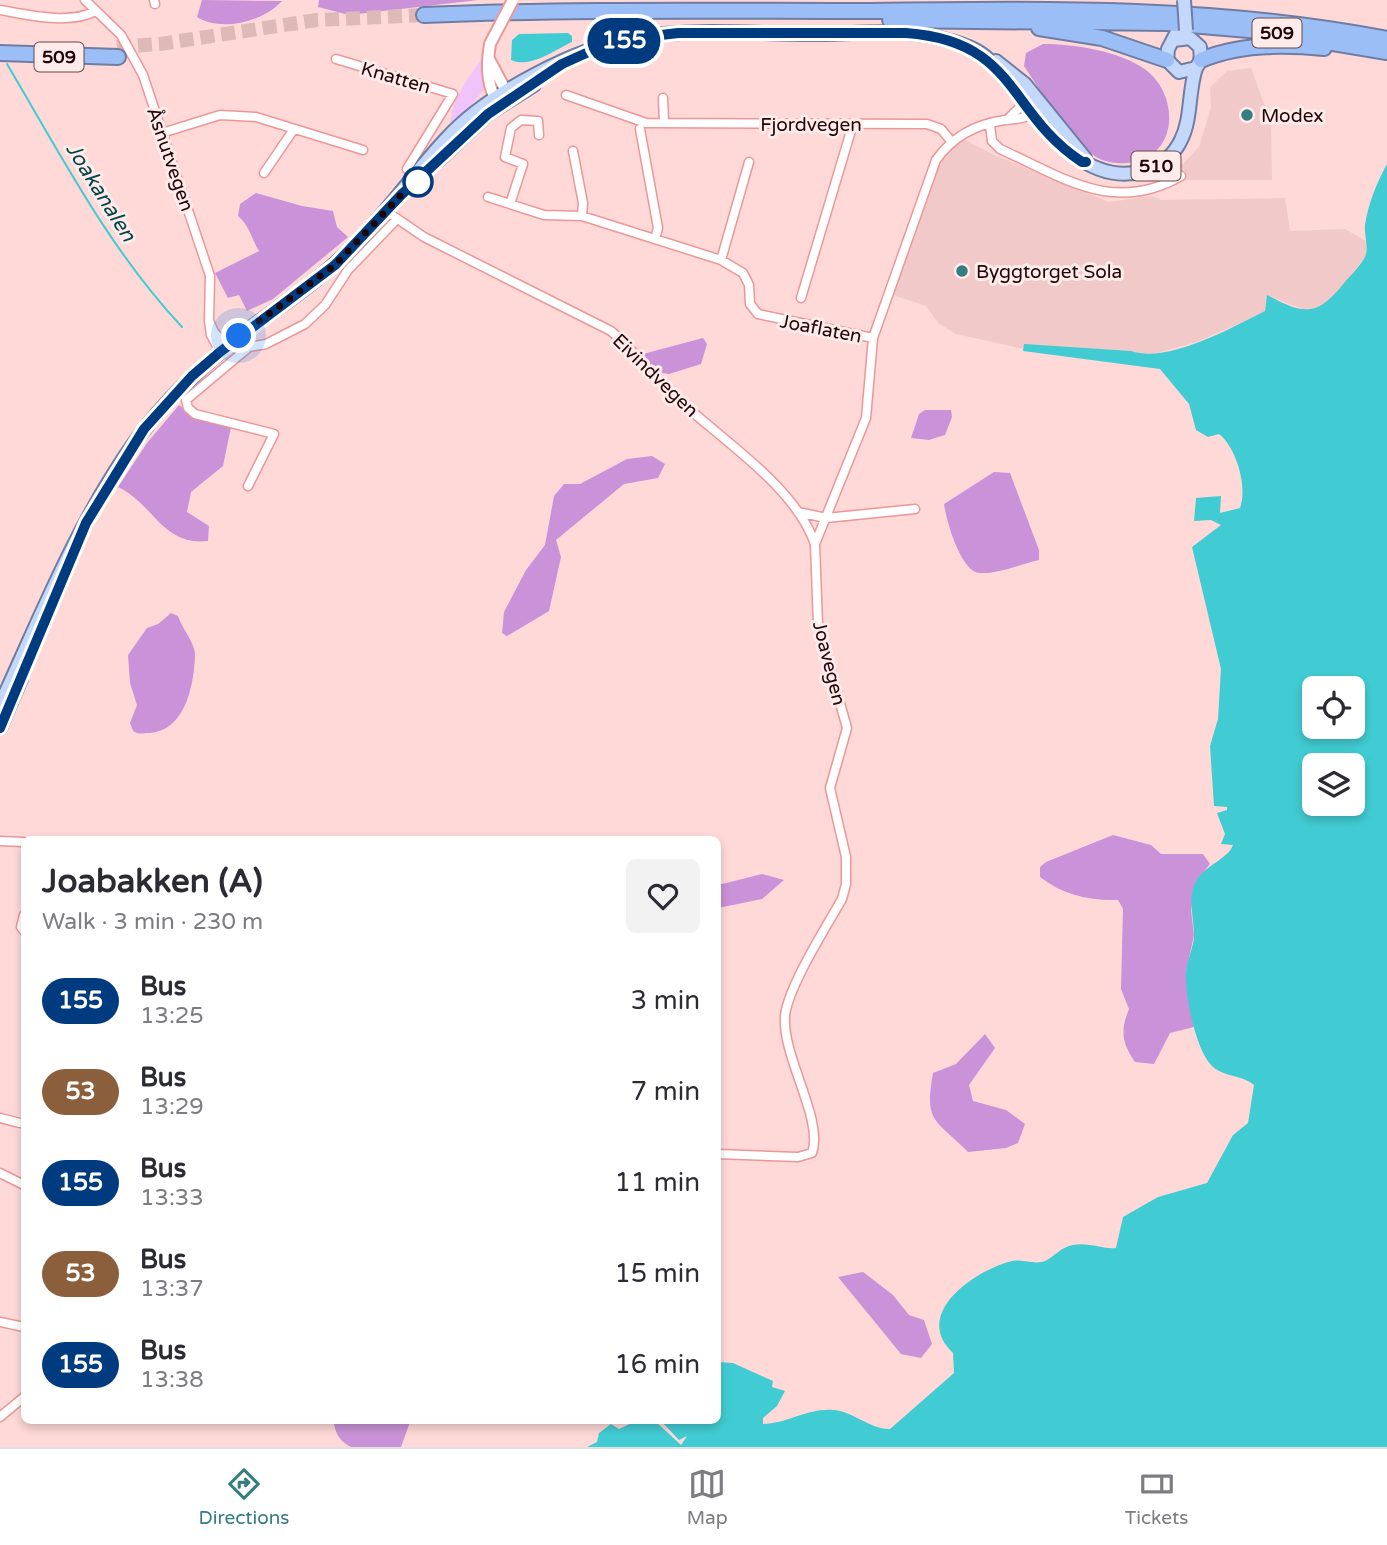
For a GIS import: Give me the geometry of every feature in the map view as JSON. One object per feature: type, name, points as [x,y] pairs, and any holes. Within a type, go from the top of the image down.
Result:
[{"type":"highway","name":"509","points":[[949,10],[1024,0]]},
{"type":"highway","name":"509","points":[[1139,0],[1387,39]]},
{"type":"highway","name":"509","points":[[1229,15],[1178,25],[961,20],[424,18],[508,11],[949,10],[1178,25],[1260,31],[1387,54]]},
{"type":"highway","name":"509","points":[[961,20],[1091,35],[1167,60]]},
{"type":"highway","name":"509","points":[[0,44],[117,52],[0,53]]},
{"type":"highway","name":"509","points":[[1198,64],[1221,52],[1269,46],[1387,54]]},
{"type":"main road","points":[[1184,0],[1167,60],[1178,72],[1189,106]]},
{"type":"main road","points":[[1178,25],[1200,47],[1198,64],[1178,72]]},
{"type":"main road","name":"510","points":[[0,705],[99,499],[132,445],[162,407],[223,349],[335,265],[401,195],[412,172],[447,138],[502,97],[562,64],[593,50],[636,38],[702,33],[919,34],[951,41],[1010,70],[1037,107],[1086,162],[1110,172],[1125,174],[1153,168],[1179,144],[1198,64]]},
{"type":"main road","name":"510","points":[[989,60],[1025,101],[1037,107]]},
{"type":"main road","name":"510","points":[[0,727],[73,553]]},
{"type":"street","name":"Åsnutvegen","points":[[85,0],[121,35],[135,58],[210,276],[209,321],[223,349]]},
{"type":"street","points":[[502,97],[489,59],[490,44],[513,0]]},
{"type":"street","points":[[0,10],[68,18],[84,17],[96,11]]},
{"type":"street","name":"Knatten","points":[[335,59],[453,94],[412,172]]},
{"type":"street","name":"Fjordvegen","points":[[566,95],[641,121],[927,124],[941,129],[951,141]]},
{"type":"street","points":[[663,97],[664,122]]},
{"type":"street","points":[[1007,120],[1025,101]]},
{"type":"street","points":[[951,141],[972,128],[1007,120],[1015,121],[1037,107]]},
{"type":"street","points":[[162,133],[220,116],[256,117],[363,149]]},
{"type":"street","points":[[510,204],[523,164],[505,157],[511,128],[521,120],[538,121],[540,135]]},
{"type":"street","points":[[801,298],[853,124]]},
{"type":"street","points":[[990,125],[992,141],[1000,149],[1094,191],[1124,193],[1166,184],[1181,176]]},
{"type":"street","points":[[264,173],[294,128]]},
{"type":"street","points":[[640,129],[659,228],[655,239]]},
{"type":"street","name":"Joavegen","points":[[721,1154],[798,1157],[811,1153],[815,1144],[811,1115],[796,1075],[785,1018],[789,999],[842,899],[846,884],[846,857],[830,788],[847,729],[818,625],[815,544],[866,418],[873,338],[930,173],[951,141]]},
{"type":"street","points":[[573,151],[583,203],[582,216]]},
{"type":"street","points":[[721,260],[750,162]]},
{"type":"street","name":"Joaflaten","points":[[488,197],[554,216],[582,216],[721,260],[743,273],[748,285],[750,304],[758,314],[873,338]]},
{"type":"street","name":"Eivindvegen","points":[[386,211],[396,220],[611,331],[634,350],[677,398],[737,447],[798,512],[815,544]]},
{"type":"street","points":[[248,486],[274,434],[195,414],[188,408],[186,400],[249,347],[266,344],[305,324],[325,305],[348,270],[396,220]]},
{"type":"street","points":[[798,512],[826,518],[915,509]]},
{"type":"street","points":[[0,841],[21,842]]},
{"type":"street","points":[[0,1118],[20,1123]]},
{"type":"street","points":[[0,1172],[21,1183]]},
{"type":"street","points":[[0,1322],[21,1327]]},
{"type":"street","points":[[0,1417],[21,1400]]},
{"type":"shaded area","points":[[202,0],[282,1],[253,19],[218,24],[197,17]]},
{"type":"shaded area","points":[[319,0],[478,0],[349,15],[318,7]]},
{"type":"shaded area","points":[[1043,44],[1069,45],[1110,53],[1146,70],[1157,81],[1169,109],[1165,138],[1157,149],[1145,158],[1119,163],[1101,159],[1083,146],[1047,101],[1024,66],[1026,53]]},
{"type":"shaded area","points":[[483,57],[485,88],[452,129],[452,111],[456,101]]},
{"type":"shaded area","points":[[1251,68],[1271,123],[1272,180],[1183,180],[1178,169],[1199,147],[1211,108],[1210,87],[1227,71]]},
{"type":"shaded area","points":[[950,132],[992,154],[1109,202],[1151,196],[1162,200],[1285,198],[1290,231],[1345,229],[1366,241],[1366,256],[1333,297],[1321,307],[1308,311],[1267,295],[1265,311],[1196,342],[1147,356],[1131,351],[1024,345],[1024,349],[956,334],[938,323],[926,306],[890,294]]},
{"type":"shaded area","points":[[256,193],[302,206],[333,211],[337,227],[348,237],[273,299],[247,311],[239,295],[228,298],[215,273],[259,251],[248,228],[238,216],[240,204]]},
{"type":"shaded area","points":[[703,338],[707,344],[701,364],[669,374],[657,372],[643,354]]},
{"type":"shaded area","points":[[179,405],[198,420],[231,427],[223,466],[191,492],[187,512],[209,526],[208,541],[192,541],[169,531],[141,503],[118,487],[147,443]]},
{"type":"shaded area","points":[[925,410],[951,410],[952,417],[945,435],[929,440],[911,438],[919,414]]},
{"type":"shaded area","points":[[652,456],[665,464],[658,478],[624,484],[556,540],[561,557],[549,611],[507,636],[502,633],[504,612],[526,570],[545,545],[554,496],[564,484],[580,484],[627,459]]},
{"type":"shaded area","points":[[994,472],[1010,473],[1039,550],[1039,560],[980,573],[973,571],[961,555],[951,533],[944,504]]},
{"type":"shaded area","points":[[171,613],[178,616],[195,651],[189,693],[179,716],[171,724],[161,730],[137,733],[133,731],[130,723],[137,705],[130,683],[128,655],[147,628],[158,624]]},
{"type":"shaded area","points":[[1113,835],[1151,845],[1161,854],[1203,854],[1210,864],[1197,880],[1191,910],[1194,935],[1186,972],[1194,1027],[1170,1033],[1154,1064],[1135,1062],[1125,1043],[1124,1024],[1129,1009],[1121,989],[1123,909],[1118,900],[1077,896],[1040,877],[1040,867],[1046,862]]},
{"type":"shaded area","points":[[762,874],[784,880],[762,899],[721,907],[721,884]]},
{"type":"shaded area","points":[[985,1034],[995,1048],[969,1085],[973,1101],[1006,1110],[1025,1124],[1018,1143],[1006,1148],[968,1152],[940,1126],[931,1111],[933,1073],[956,1064]]},
{"type":"shaded area","points":[[863,1272],[893,1295],[909,1315],[924,1320],[932,1344],[921,1358],[901,1354],[838,1277]]},
{"type":"shaded area","points":[[334,1424],[409,1424],[401,1447],[351,1447],[342,1440]]},
{"type":"water","points":[[568,33],[572,36],[572,42],[550,54],[526,62],[511,60],[512,40],[519,34]]},
{"type":"water","points":[[1387,164],[1387,1447],[587,1447],[597,1442],[599,1433],[611,1424],[619,1429],[630,1424],[658,1424],[681,1445],[687,1436],[679,1440],[664,1424],[721,1424],[721,1362],[733,1363],[773,1381],[772,1387],[785,1391],[777,1406],[763,1418],[763,1424],[780,1422],[815,1411],[833,1410],[876,1427],[890,1429],[954,1373],[953,1353],[942,1338],[939,1323],[943,1309],[966,1284],[997,1266],[1012,1261],[1041,1262],[1073,1245],[1116,1248],[1123,1217],[1158,1197],[1207,1183],[1233,1135],[1248,1123],[1254,1085],[1216,1069],[1205,1057],[1192,1021],[1186,982],[1194,940],[1191,901],[1193,888],[1200,875],[1233,845],[1221,844],[1225,834],[1217,813],[1227,810],[1227,807],[1214,806],[1210,746],[1218,719],[1221,669],[1192,547],[1221,525],[1211,520],[1194,521],[1196,498],[1221,496],[1220,513],[1240,508],[1242,489],[1239,468],[1231,448],[1219,434],[1208,437],[1196,430],[1189,404],[1160,369],[1023,351],[1024,344],[1162,353],[1199,342],[1265,311],[1267,295],[1301,309],[1318,307],[1334,294],[1365,257],[1366,217],[1373,193]]},
{"type":"waterway","name":"Joakanalen","points":[[7,64],[109,234],[131,266],[182,327]]},
{"type":"tunnel","points":[[117,47],[160,44],[317,20],[424,15]]},
{"type":"bus line","name":"155","points":[[0,728],[86,523],[132,445],[162,407],[227,346],[335,265],[401,195],[421,179],[467,131],[562,64],[614,43],[678,33],[906,33],[934,36],[968,47],[989,60],[1061,146],[1082,162],[1086,162]]},
{"type":"place","name":"Modex","points":[[1247,115]]},
{"type":"place","name":"Byggtorget Sola","points":[[962,271]]},
{"type":"route","points":[[239,336],[335,265],[401,195],[421,179],[418,182]]}]
